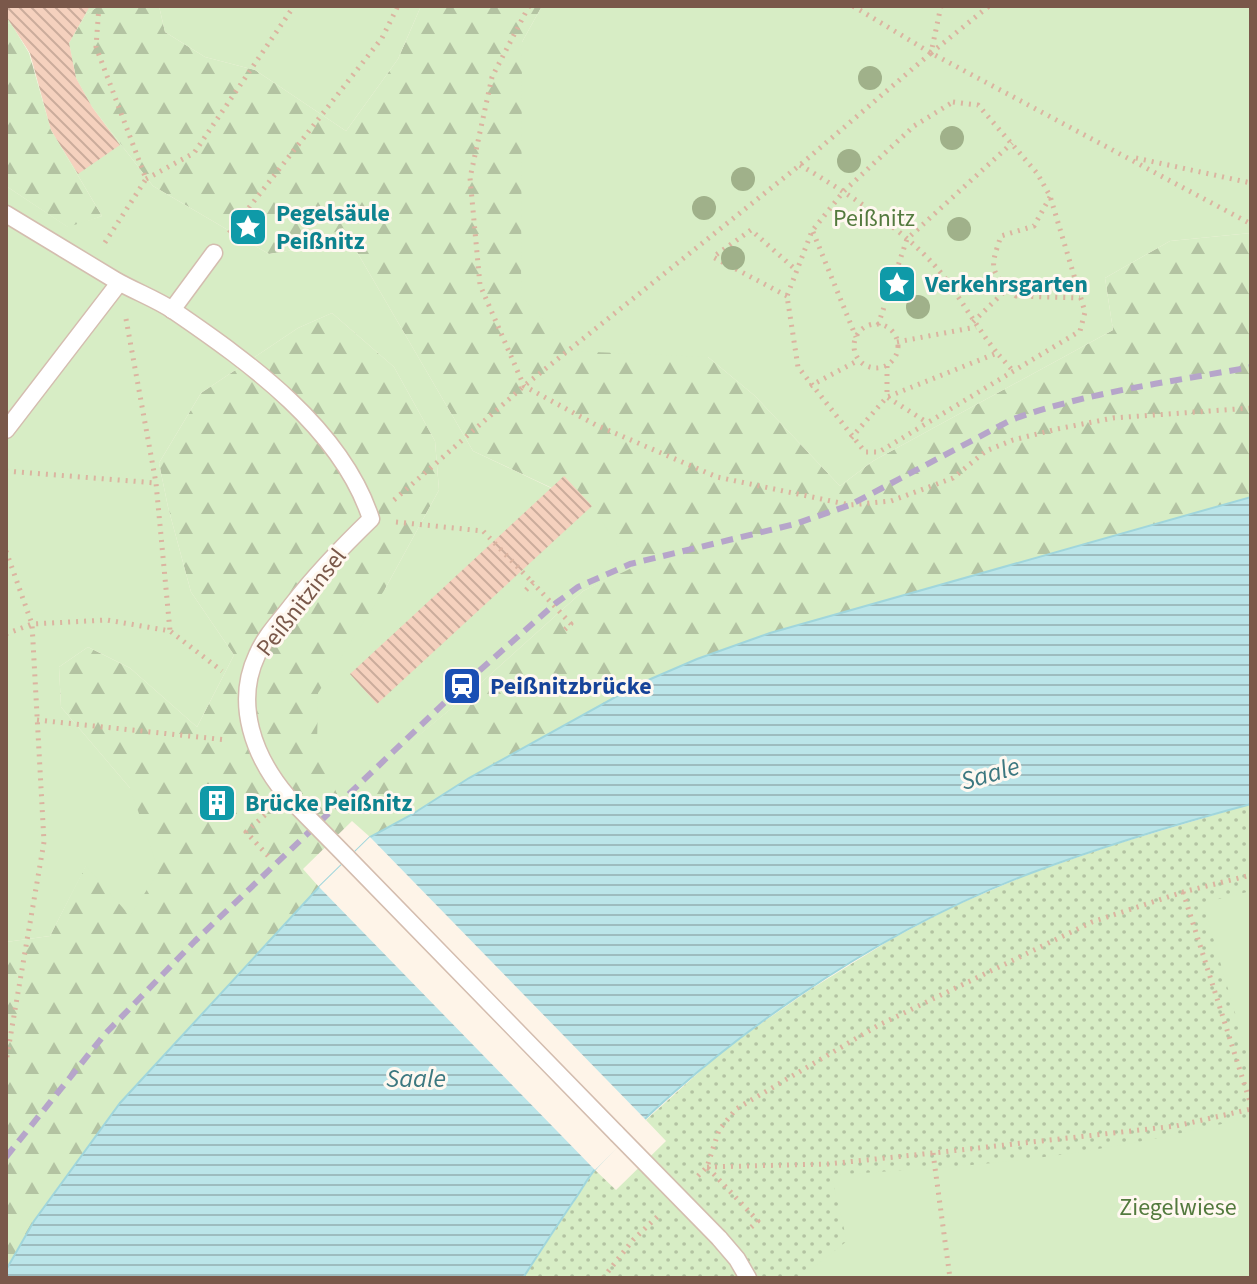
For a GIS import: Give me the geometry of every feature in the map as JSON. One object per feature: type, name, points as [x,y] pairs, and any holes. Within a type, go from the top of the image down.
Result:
[{"type":"lane","points":[[6,214],[119,283],[172,310],[280,390],[347,468],[364,497],[371,519]]},
{"type":"lane","points":[[172,310],[214,253]]},
{"type":"lane","points":[[6,430],[119,283]]},
{"type":"lane","name":"Peißnitzinsel","points":[[287,796],[272,778],[253,742],[248,691],[254,660],[267,637],[323,565],[371,519]]},
{"type":"lane","points":[[287,796],[719,1238],[748,1278]]},
{"type":"path","points":[[99,6],[96,47],[146,179]]},
{"type":"path","points":[[90,265],[146,179],[194,153],[294,6]]},
{"type":"path","points":[[214,253],[382,38],[398,6]]},
{"type":"path","points":[[529,6],[492,77],[470,178],[480,285],[524,386],[596,425],[717,477],[850,505],[891,501],[953,478],[986,451],[1013,440],[1057,429],[1113,418],[1251,408]]},
{"type":"path","points":[[853,6],[931,53],[1251,224]]},
{"type":"path","points":[[931,53],[941,6]]},
{"type":"path","points":[[371,519],[524,386],[800,165],[989,6]]},
{"type":"path","points":[[953,102],[978,105],[1037,173],[1050,196],[1085,312],[1080,331],[879,452],[865,452],[798,367],[787,296],[812,231],[844,191],[914,126],[953,102]]},
{"type":"path","points":[[878,325],[907,239],[1012,143]]},
{"type":"path","points":[[1127,156],[1251,183]]},
{"type":"path","points":[[800,165],[844,191],[907,239],[947,280],[975,325],[1014,372]]},
{"type":"path","points":[[1050,196],[1034,226],[1001,236],[992,264],[997,279],[1016,296],[1080,298]]},
{"type":"path","points":[[787,296],[713,257],[751,230],[796,271]]},
{"type":"path","points":[[812,231],[856,337]]},
{"type":"path","points":[[119,283],[156,483],[170,631]]},
{"type":"path","points":[[897,342],[975,325],[1008,288]]},
{"type":"path","points":[[887,366],[871,368],[859,360],[853,348],[856,337],[864,328],[878,325],[891,330],[897,342],[895,356],[887,366],[887,397]]},
{"type":"path","points":[[851,438],[887,397],[997,353]]},
{"type":"path","points":[[810,386],[859,360]]},
{"type":"path","points":[[887,397],[928,423]]},
{"type":"path","points":[[6,471],[156,483]]},
{"type":"path","points":[[371,519],[483,531],[571,624],[563,631]]},
{"type":"path","points":[[6,551],[32,624],[44,842],[6,1062]]},
{"type":"path","points":[[526,590],[533,583]]},
{"type":"path","points":[[6,634],[32,624],[107,620],[170,631],[248,691]]},
{"type":"path","points":[[37,720],[253,742]]},
{"type":"path","points":[[269,857],[246,832],[287,796]]},
{"type":"path","points":[[697,1178],[707,1167],[719,1130],[736,1109],[879,1025],[1092,922],[1183,892],[1251,875]]},
{"type":"path","points":[[707,1167],[828,1164],[933,1153],[1176,1126],[1251,1107],[1183,892]]},
{"type":"path","points":[[933,1153],[950,1278]]},
{"type":"path","points":[[707,1167],[739,1200]]},
{"type":"path","points":[[603,1278],[633,1240],[665,1209]]},
{"type":"green space","points":[[6,6],[99,6],[86,14],[69,43],[76,78],[92,107],[153,186],[269,254],[306,248],[343,228],[473,451],[551,488],[564,476],[592,506],[632,568],[583,591],[464,698],[340,801],[317,747],[318,693],[385,589],[439,490],[435,441],[394,367],[332,313],[298,328],[201,393],[159,463],[191,592],[234,655],[197,727],[130,668],[88,647],[59,667],[61,707],[130,788],[159,871],[130,916],[86,866],[50,936],[6,942],[6,186],[68,227],[102,216],[51,130],[30,53],[12,25],[6,22]]},
{"type":"green space","points":[[99,6],[159,6],[165,32],[205,57],[255,70],[346,131],[398,59],[421,6],[542,6],[522,42],[708,357],[755,396],[840,486],[873,461],[1113,330],[1105,278],[1170,241],[1251,233],[1251,497],[639,684],[370,837],[352,821],[303,869],[319,887],[263,948],[34,1221],[6,1270],[6,942],[50,936],[130,788],[61,707],[59,667],[88,647],[130,668],[197,727],[234,655],[191,592],[159,463],[201,393],[298,328],[332,313],[394,367],[435,441],[439,490],[385,589],[340,800],[464,698],[583,591],[632,567],[552,488],[473,451],[343,228],[306,248],[269,254],[153,186],[92,107],[76,78],[69,43],[86,14]]},
{"type":"green space","points":[[159,6],[421,6],[398,59],[346,131],[255,70],[205,57],[165,32]]},
{"type":"green space","name":"Peißnitz","points":[[542,6],[1251,6],[1251,233],[1170,241],[1105,278],[1113,330],[873,461],[840,486],[755,396],[708,357],[572,351],[521,296],[522,42]]},
{"type":"green space","points":[[6,22],[12,25],[29,53],[51,130],[102,216],[69,228],[6,186]]},
{"type":"green space","name":"Ziegelwiese","points":[[1251,804],[1251,1278],[523,1278],[595,1170],[616,1190],[666,1141],[646,1120],[727,1047],[811,989],[890,940],[950,908],[1029,874]]},
{"type":"green space","points":[[1251,891],[1251,1068],[1203,903]]},
{"type":"green space","name":"Ziegelwiese","points":[[1251,1117],[1251,1278],[800,1278],[847,1241],[831,1175],[1052,1156],[1152,1139]]},
{"type":"water","name":"Saale","points":[[1251,497],[1251,804],[1085,854],[972,898],[913,927],[798,996],[691,1078],[597,1167],[523,1278],[6,1278],[6,1270],[34,1221],[120,1103],[319,887],[370,837],[639,684],[697,659],[770,633]]},
{"type":"pier","points":[[370,837],[646,1120],[595,1170],[319,887]]},
{"type":"building","points":[[6,6],[90,6],[69,43],[76,78],[92,107],[120,145],[78,174],[51,130],[30,53],[6,16]]},
{"type":"building","points":[[564,476],[592,506],[377,704],[350,674]]},
{"type":"railway","points":[[6,1157],[105,1034],[195,941],[462,686],[578,587],[630,564],[795,524],[850,505],[1011,420],[1040,410],[1130,389],[1251,367]]},
{"type":"place","name":"Pegelsäule Peißnitz","points":[[248,227]]},
{"type":"place","name":"Verkehrsgarten","points":[[897,284]]},
{"type":"place","name":"Peißnitzbrücke","points":[[462,686]]},
{"type":"place","name":"Brücke Peißnitz","points":[[217,803]]}]
